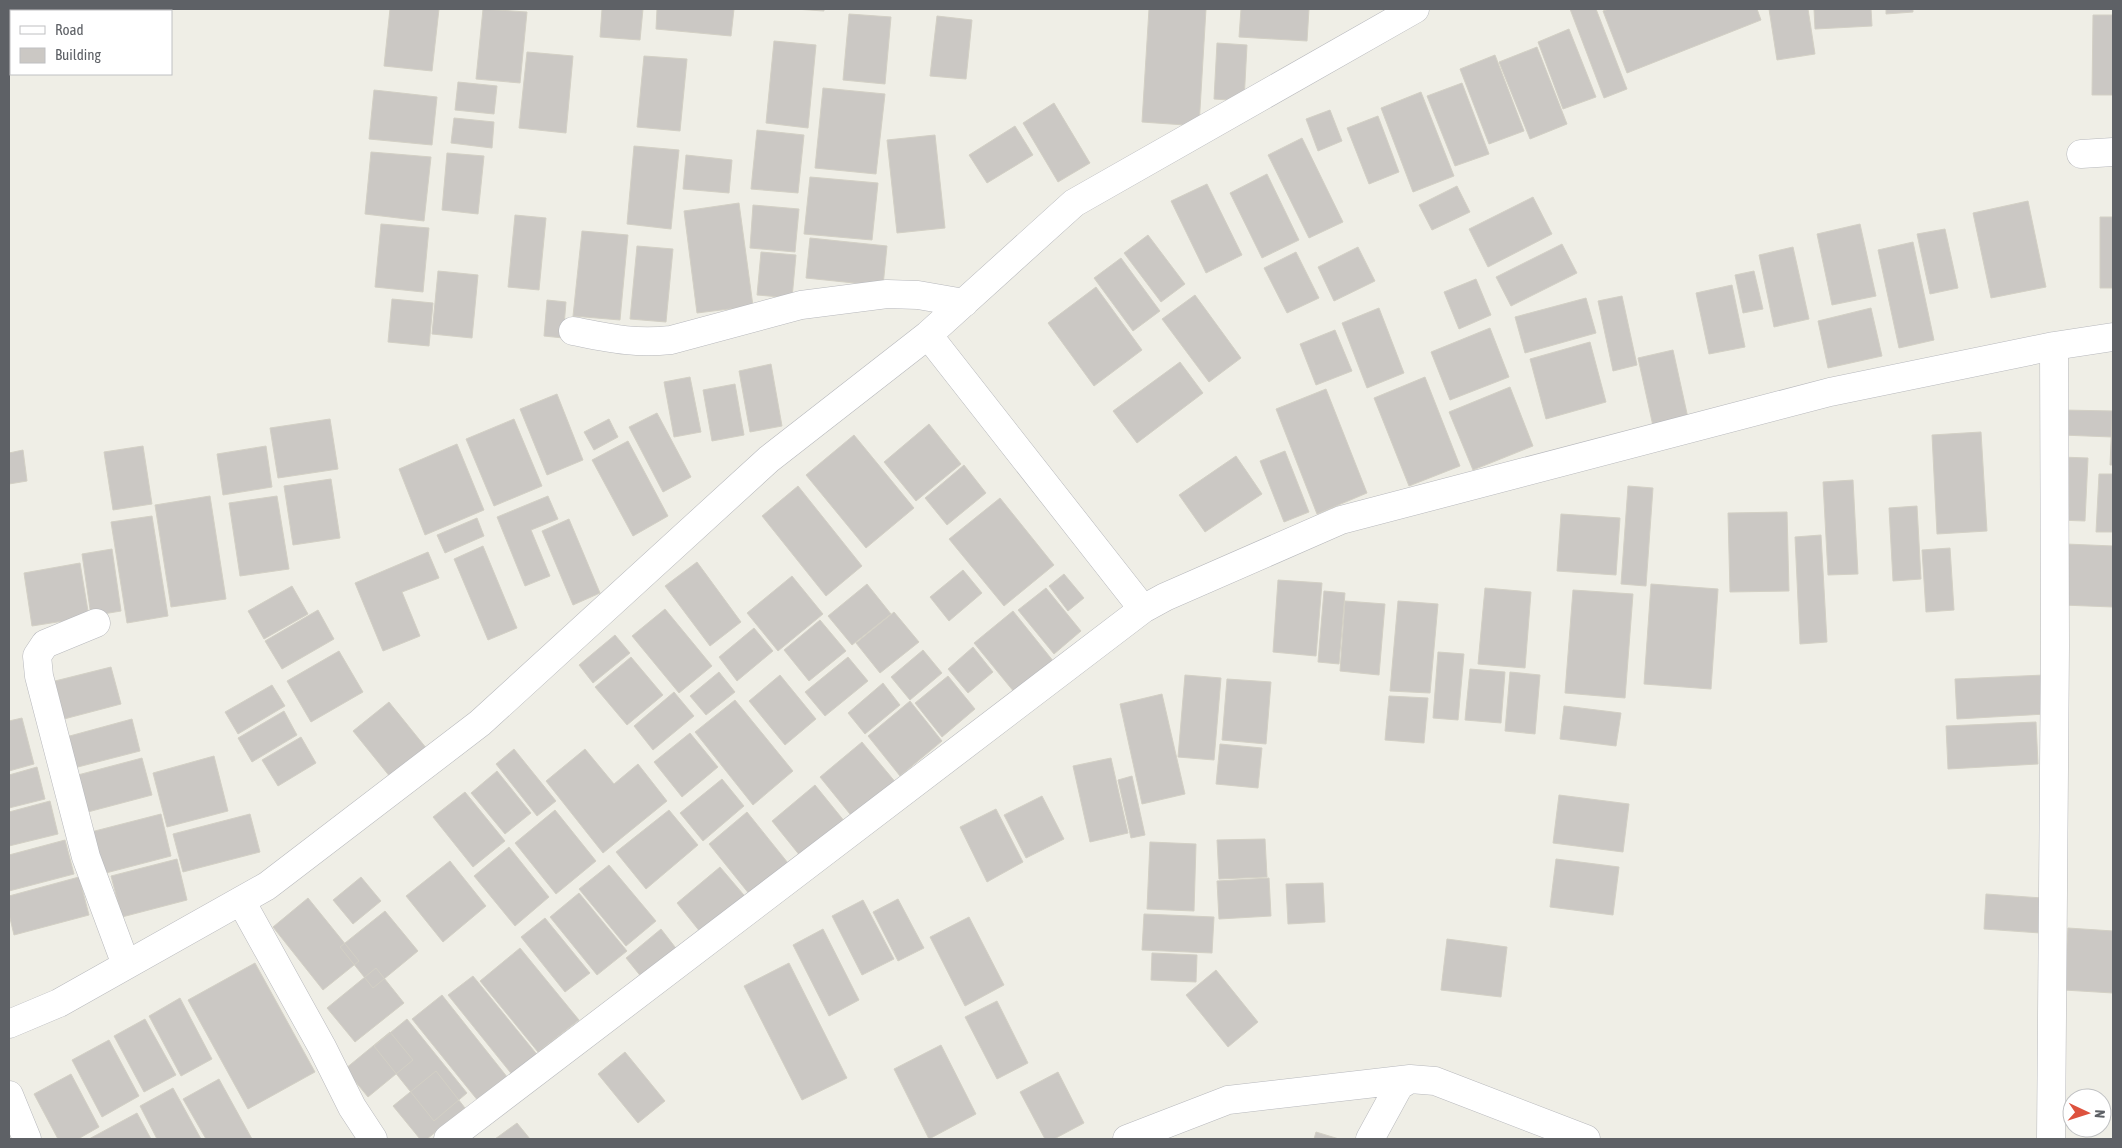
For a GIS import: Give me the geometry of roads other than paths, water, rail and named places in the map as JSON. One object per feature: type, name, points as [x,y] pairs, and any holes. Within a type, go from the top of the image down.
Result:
[{"type":"street","points":[[9,1024],[59,1003],[267,886],[480,723],[769,459],[928,335],[1074,203],[1415,9]]},
{"type":"street","points":[[2081,154],[2113,152]]},
{"type":"street","points":[[573,331],[631,342],[652,342],[671,340],[801,306],[887,294],[918,295],[964,304]]},
{"type":"street","points":[[928,335],[1143,609]]},
{"type":"street","points":[[448,1139],[1143,609],[1165,596],[1340,520],[1830,392],[2054,346],[2113,337]]},
{"type":"street","points":[[2050,1139],[2055,646],[2054,346]]},
{"type":"street","points":[[96,623],[45,644],[37,656],[39,676],[86,857],[126,965]]},
{"type":"street","points":[[241,901],[322,1047],[352,1107],[373,1139]]},
{"type":"street","points":[[1370,1139],[1399,1086],[1410,1079]]},
{"type":"street","points":[[1127,1139],[1228,1100],[1410,1079],[1435,1081],[1586,1139]]},
{"type":"street","points":[[9,1095],[27,1139]]}]
